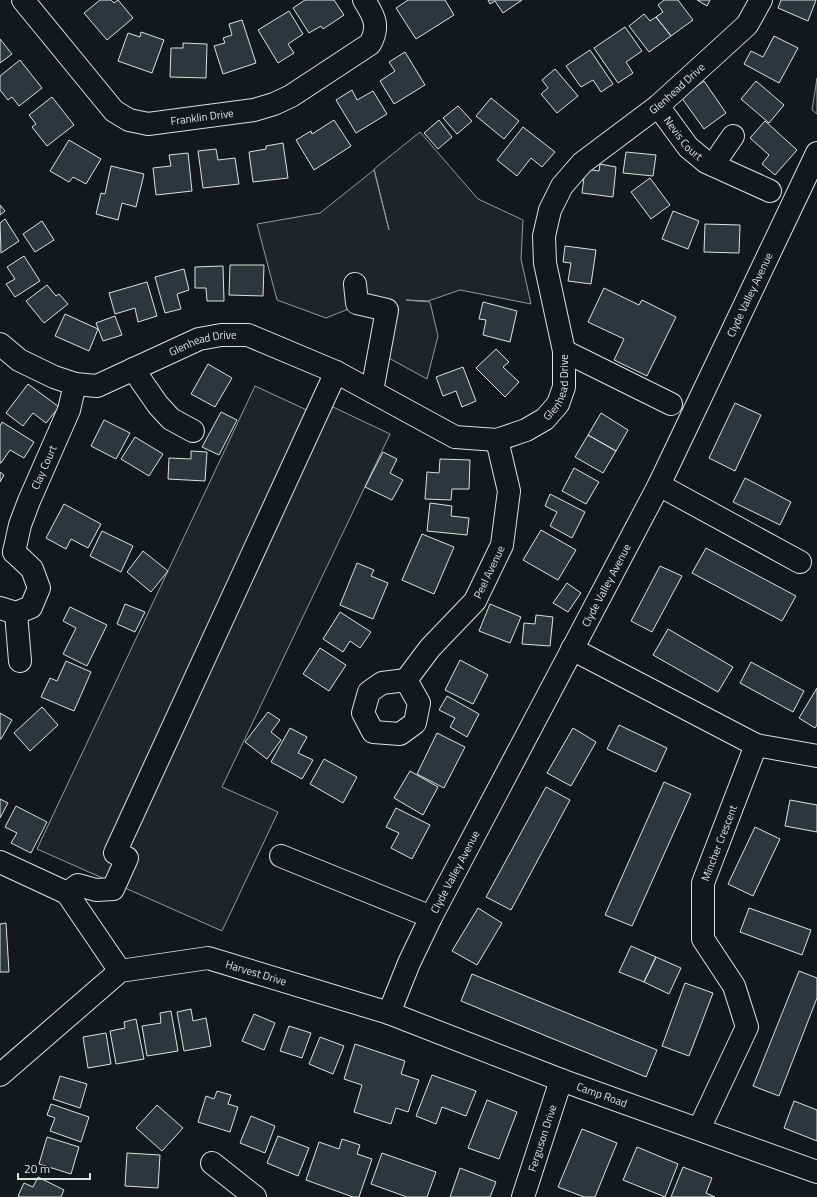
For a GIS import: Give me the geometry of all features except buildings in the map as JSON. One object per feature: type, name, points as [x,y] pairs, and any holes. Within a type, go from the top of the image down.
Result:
[{"type":"street","name":"Franklin Drive","points":[[23,0],[114,111],[129,120],[148,124],[254,110],[274,104],[292,96],[370,44],[375,35],[376,25],[374,15],[364,0]]},
{"type":"street","name":"Glenhead Drive","points":[[0,344],[19,360],[54,377],[75,384],[97,386],[199,339],[221,335],[248,335],[336,372],[455,437],[497,440],[526,430],[545,420],[558,404],[564,387],[564,352],[545,262],[544,236],[550,210],[562,186],[582,163],[658,106],[747,25],[761,0]]},
{"type":"street","name":"Nevis Court","points":[[658,106],[688,147],[706,162],[770,191]]},
{"type":"street","name":"Nevis Court","points":[[713,165],[733,136]]},
{"type":"street","name":"Clyde Valley Avenue","points":[[389,1013],[409,963],[431,917],[659,485],[817,153]]},
{"type":"street","points":[[354,284],[356,303],[387,310],[372,391]]},
{"type":"street","points":[[564,352],[671,404]]},
{"type":"street","points":[[133,369],[158,405],[171,419],[193,431]]},
{"type":"street","points":[[67,893],[78,885],[96,890],[113,889],[127,858],[115,853],[336,372]]},
{"type":"street","name":"Clay Court","points":[[8,610],[31,607],[39,588],[32,569],[7,556],[29,501],[69,410],[75,384]]},
{"type":"street","name":"Peel Avenue","points":[[406,680],[430,648],[475,601],[502,545],[509,492],[497,440]]},
{"type":"street","points":[[659,485],[800,562]]},
{"type":"street","points":[[8,610],[20,661]]},
{"type":"street","points":[[572,649],[756,745],[817,756]]},
{"type":"street","name":"Mincher Crescent","points":[[698,1129],[747,1027],[734,986],[703,939],[703,883],[756,745]]},
{"type":"street","points":[[281,856],[431,917]]},
{"type":"street","points":[[0,862],[67,893],[120,971],[0,1075]]},
{"type":"street","name":"Harvest Drive","points":[[120,971],[208,958],[389,1013]]},
{"type":"street","name":"Camp Road","points":[[389,1013],[561,1080],[817,1172]]},
{"type":"street","name":"Ferguson Drive","points":[[523,1197],[561,1080]]},
{"type":"street","points":[[212,1163],[249,1195]]},
{"type":"shaded area","points":[[817,78],[817,114],[812,110]]},
{"type":"shaded area","points":[[420,132],[478,199],[523,220],[521,259],[531,304],[460,290],[428,301],[406,300],[430,302],[438,336],[427,379],[387,357],[393,315],[351,308],[326,318],[277,300],[257,224],[320,213],[374,170],[389,230],[374,169]]},
{"type":"shaded area","points":[[255,386],[324,418],[333,407],[390,434],[222,787],[278,812],[222,931],[37,849]]}]
